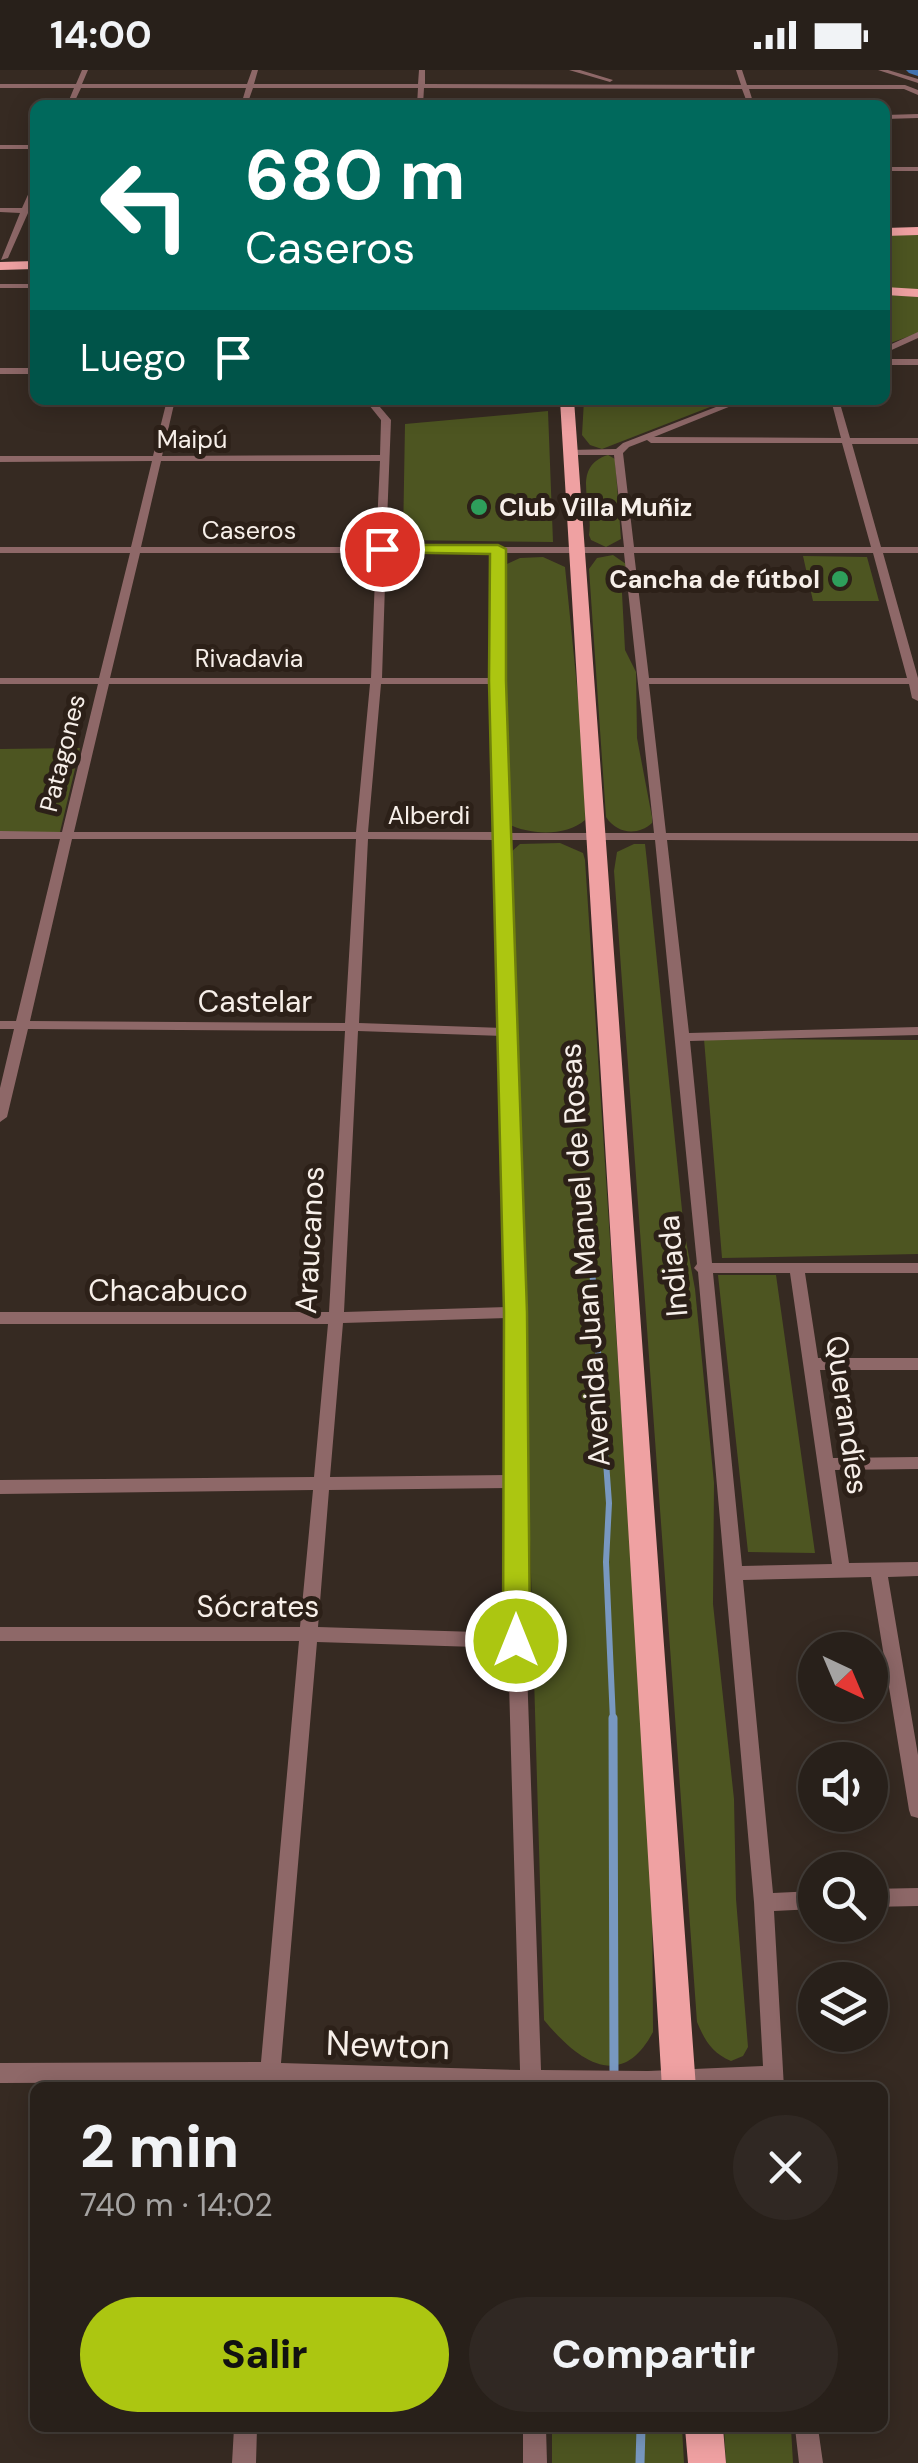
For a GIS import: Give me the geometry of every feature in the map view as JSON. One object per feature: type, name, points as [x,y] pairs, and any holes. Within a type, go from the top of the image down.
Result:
[{"type":"main road","points":[[890,232],[918,230]]},
{"type":"main road","points":[[2,261],[30,261]]},
{"type":"main road","points":[[890,291],[918,293]]},
{"type":"main road","name":"Avenida Juan Manuel de Rosas","points":[[570,405],[679,2082]]},
{"type":"main road","points":[[704,2432],[707,2463]]},
{"type":"street","points":[[72,100],[85,70]]},
{"type":"street","points":[[245,100],[255,70]]},
{"type":"street","points":[[421,100],[422,70]]},
{"type":"street","points":[[483,70],[483,88]]},
{"type":"street","points":[[575,100],[570,70],[612,83]]},
{"type":"street","points":[[606,70],[618,96]]},
{"type":"street","points":[[739,70],[749,100]]},
{"type":"street","points":[[881,70],[917,88]]},
{"type":"street","points":[[0,84],[571,88],[612,83],[917,88]]},
{"type":"street","points":[[890,116],[918,116]]},
{"type":"street","points":[[0,147],[30,147]]},
{"type":"street","points":[[890,169],[918,169]]},
{"type":"street","points":[[0,210],[30,211]]},
{"type":"street","points":[[2,261],[5,242],[30,211]]},
{"type":"street","points":[[0,286],[30,286]]},
{"type":"street","points":[[890,348],[918,335]]},
{"type":"street","points":[[890,362],[918,362]]},
{"type":"street","points":[[0,371],[30,371]]},
{"type":"street","name":"Patagones","points":[[0,1117],[64,835],[170,405]]},
{"type":"street","name":"Araucanos","points":[[270,2080],[336,1318],[362,836],[376,680],[386,420],[373,405]]},
{"type":"street","points":[[572,452],[622,449],[730,405]]},
{"type":"street","points":[[835,405],[918,698]]},
{"type":"street","points":[[642,440],[918,441]]},
{"type":"street","name":"Indiada","points":[[622,449],[628,550],[682,1036],[734,1574],[764,1902],[774,2082]]},
{"type":"street","name":"Maipú","points":[[0,460],[385,458]]},
{"type":"street","points":[[498,549],[497,681],[516,1312],[516,1641],[531,2082]]},
{"type":"street","name":"Caseros","points":[[0,550],[918,550]]},
{"type":"street","name":"Rivadavia","points":[[0,681],[497,681]]},
{"type":"street","points":[[644,681],[916,681]]},
{"type":"street","name":"Alberdi","points":[[0,835],[918,837]]},
{"type":"street","name":"Castelar","points":[[0,1025],[510,1032]]},
{"type":"street","points":[[682,1036],[918,1030]]},
{"type":"street","points":[[702,1268],[918,1268]]},
{"type":"street","name":"Querandíes","points":[[796,1270],[842,1569]]},
{"type":"street","name":"Chacabuco","points":[[0,1318],[336,1318],[516,1312]]},
{"type":"street","points":[[812,1364],[918,1364]]},
{"type":"street","points":[[827,1464],[918,1463]]},
{"type":"street","points":[[0,1488],[515,1480]]},
{"type":"street","points":[[878,1569],[918,1810]]},
{"type":"street","points":[[734,1574],[918,1569]]},
{"type":"street","name":"Sócrates","points":[[0,1634],[310,1634],[516,1641]]},
{"type":"street","points":[[888,1898],[918,1897]]},
{"type":"street","points":[[764,1902],[798,1901]]},
{"type":"street","name":"Newton","points":[[0,2072],[374,2082]]},
{"type":"street","points":[[244,2463],[246,2432]]},
{"type":"street","points":[[535,2432],[535,2463]]},
{"type":"street","points":[[807,2432],[811,2463]]},
{"type":"green space","points":[[918,233],[918,290],[890,288],[890,235]]},
{"type":"green space","points":[[890,295],[918,296],[918,333],[890,343]]},
{"type":"green space","points":[[584,405],[715,405],[602,449],[590,445],[582,435]]},
{"type":"green space","name":"Club Villa Muñiz","points":[[548,411],[553,542],[403,540],[405,424]]},
{"type":"green space","points":[[608,455],[615,459],[621,539],[606,547],[589,535],[586,488],[590,468]]},
{"type":"green space","points":[[613,555],[626,564],[622,593],[625,650],[636,672],[637,738],[652,817],[652,823],[634,831],[616,827],[606,817],[589,569],[597,558]]},
{"type":"green space","name":"Cancha de fútbol","points":[[803,556],[867,557],[879,601],[813,601]]},
{"type":"green space","points":[[543,557],[565,567],[584,757],[585,820],[557,832],[525,830],[506,823],[507,564],[520,558]]},
{"type":"green space","points":[[80,748],[60,832],[0,833],[0,749]]},
{"type":"green space","points":[[560,843],[583,853],[585,860],[652,1878],[653,2032],[640,2051],[613,2066],[599,2064],[570,2047],[544,2020],[510,853],[520,844]]},
{"type":"green space","points":[[634,844],[645,844],[714,1483],[713,1604],[734,1799],[736,1899],[748,2047],[743,2056],[731,2061],[710,2046],[697,2022],[614,871],[617,852]]},
{"type":"green space","points":[[704,1039],[918,1040],[918,1254],[722,1258]]},
{"type":"green space","points":[[718,1275],[776,1275],[815,1553],[748,1552]]},
{"type":"green space","points":[[552,2432],[682,2432],[684,2463],[552,2463]]},
{"type":"green space","points":[[724,2432],[791,2432],[793,2463],[726,2463]]},
{"type":"waterway","points":[[914,70],[918,71]]},
{"type":"waterway","points":[[592,1268],[609,1503],[606,1562],[613,1721]]},
{"type":"waterway","points":[[613,1718],[614,2076]]},
{"type":"waterway","points":[[640,2463],[641,2432]]},
{"type":"place","name":"Club Villa Muñiz","points":[[479,507]]},
{"type":"place","name":"Cancha de fútbol","points":[[840,579]]},
{"type":"route","points":[[382,549],[498,549],[497,681],[516,1312],[516,1641]]}]
